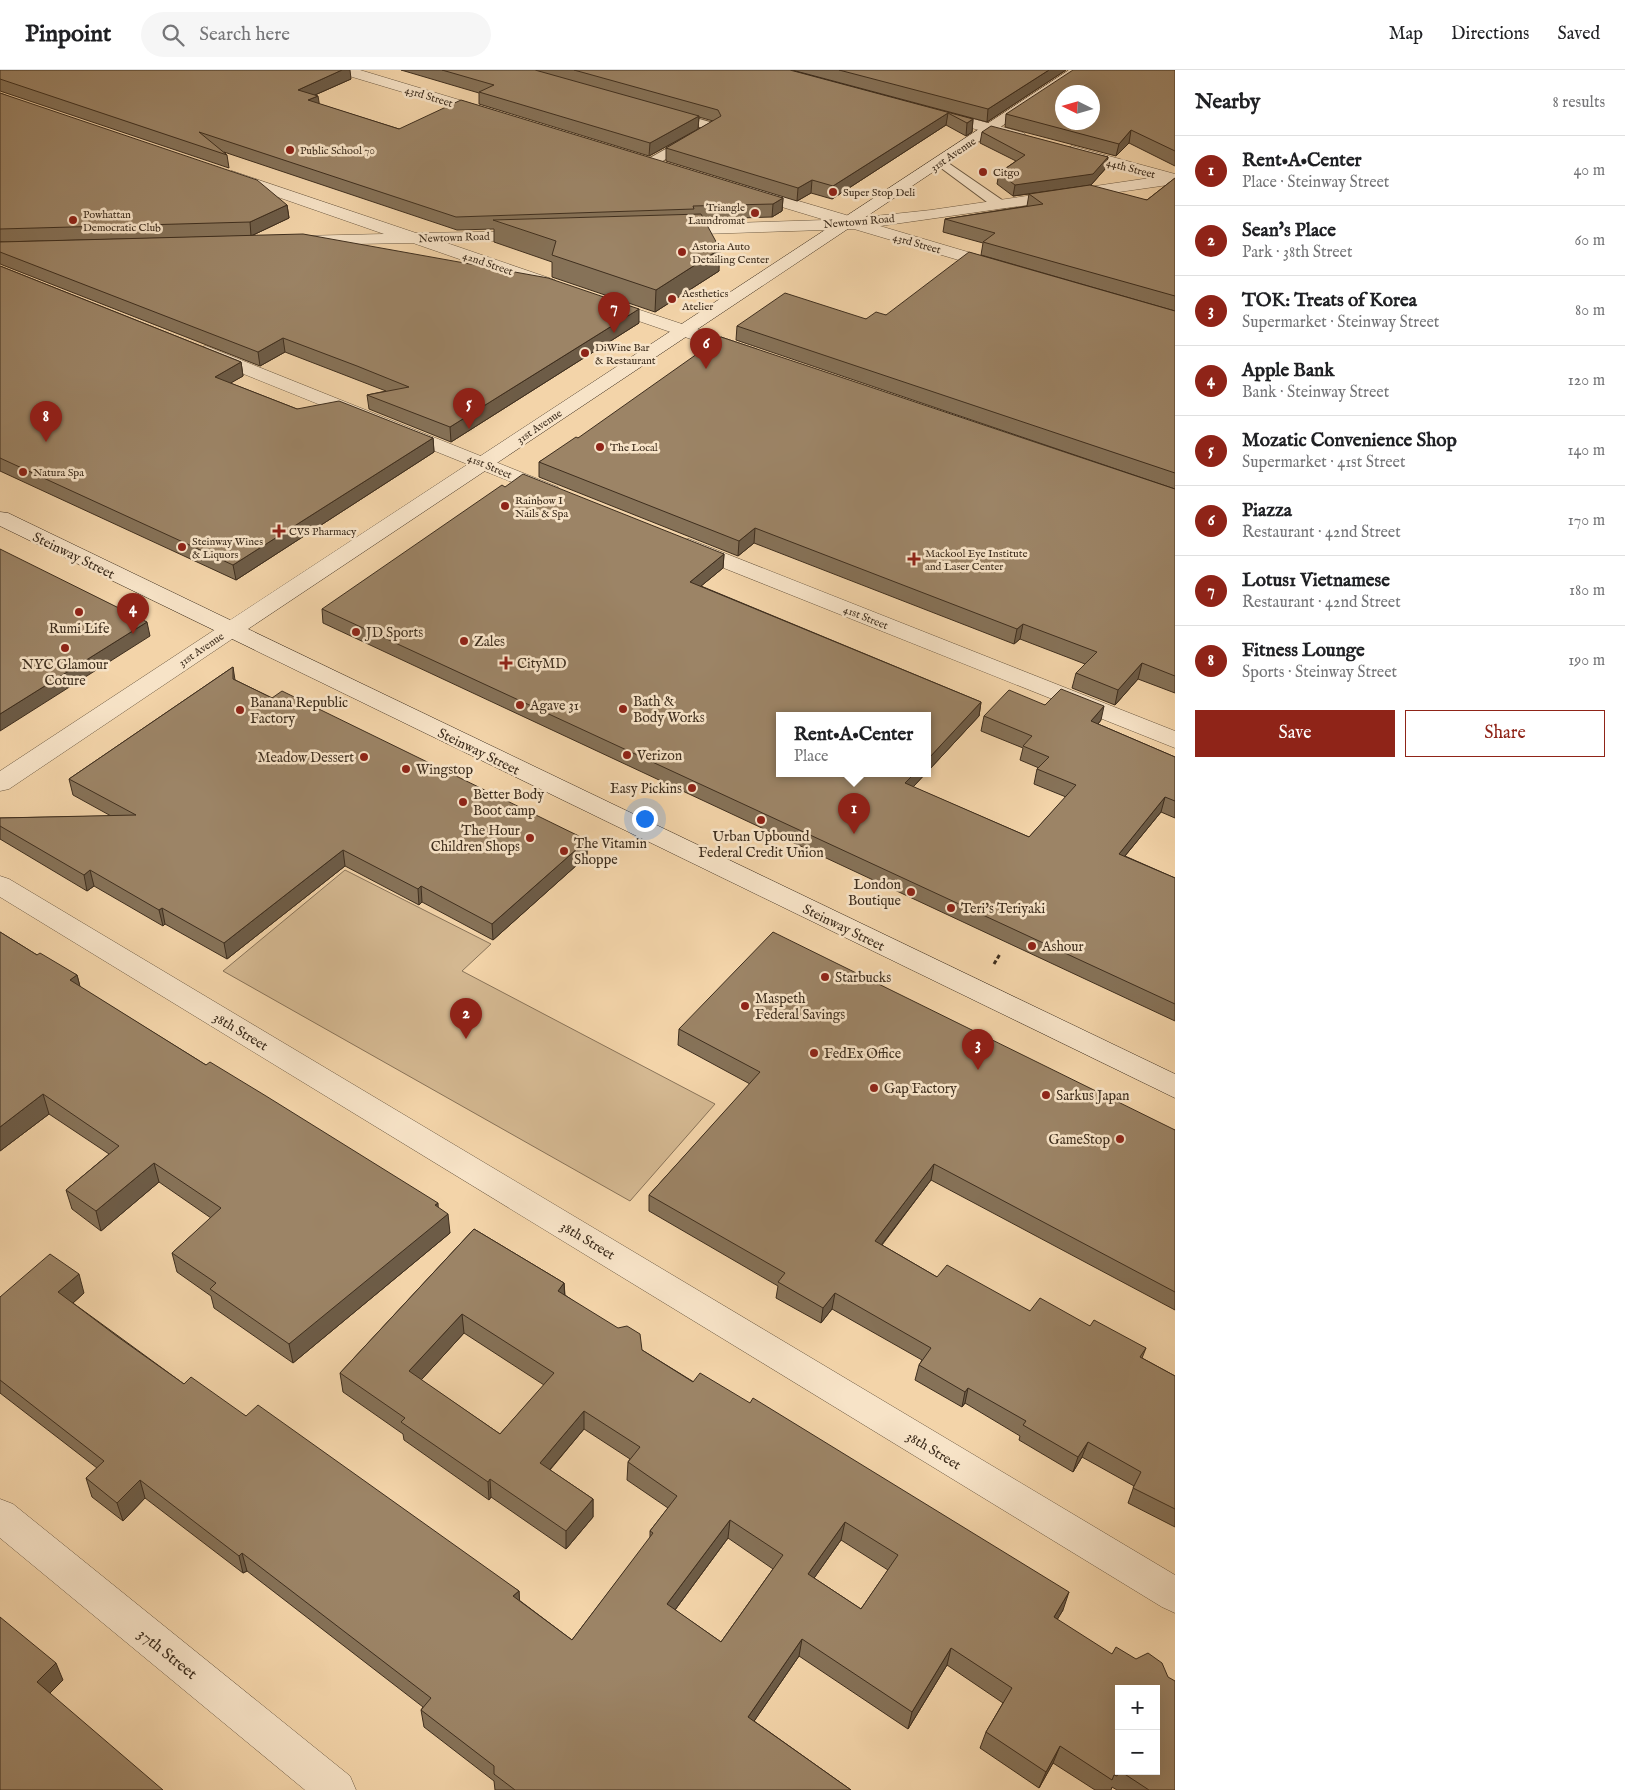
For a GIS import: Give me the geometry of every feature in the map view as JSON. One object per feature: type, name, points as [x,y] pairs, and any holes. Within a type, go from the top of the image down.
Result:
[{"type":"street","name":"43rd Street","points":[[344,70],[502,118]]},
{"type":"street","name":"31st Avenue","points":[[0,783],[684,330],[849,224],[1079,70]]},
{"type":"street","points":[[918,110],[1034,141]]},
{"type":"street","name":"44th Street","points":[[1054,146],[1175,180]]},
{"type":"street","points":[[633,157],[670,168]]},
{"type":"street","name":"42nd Street","points":[[213,169],[562,289]]},
{"type":"street","name":"Newtown Road","points":[[652,230],[849,224],[1175,180]]},
{"type":"street","name":"43rd Street","points":[[736,188],[849,224],[1013,271]]},
{"type":"street","name":"Newtown Road","points":[[285,242],[544,234]]},
{"type":"street","points":[[590,298],[770,360]]},
{"type":"street","name":"41st Street","points":[[185,344],[568,498]]},
{"type":"street","name":"Steinway Street","points":[[0,518],[1175,1087]]},
{"type":"street","name":"41st Street","points":[[669,538],[1175,740]]},
{"type":"street","name":"38th Street","points":[[0,885],[1175,1595]]},
{"type":"street","name":"37th Street","points":[[0,1516],[336,1790]]},
{"type":"lane","points":[[652,162],[713,127],[656,110]]},
{"type":"lane","points":[[941,162],[1000,205]]},
{"type":"path","points":[[994,965],[1000,954]]},
{"type":"shaded area","points":[[345,870],[491,944],[462,971],[715,1104],[630,1201],[223,971]]},
{"type":"building","points":[[0,70],[342,70],[298,90],[318,96],[308,100],[399,129],[461,100],[783,198],[773,204],[693,206],[694,209],[456,217],[199,132],[227,155],[0,79]]},
{"type":"building","points":[[442,70],[535,70],[699,116],[650,143],[479,92],[494,85]]},
{"type":"building","points":[[574,70],[790,70],[973,119],[967,123],[948,113],[833,186],[812,180],[798,188],[666,148],[721,116],[718,110]]},
{"type":"building","points":[[839,70],[1049,70],[988,109]]},
{"type":"building","points":[[1073,70],[1175,70],[1175,151],[1131,130],[1119,144],[1066,130],[1100,130],[1100,85],[1055,85],[1055,127],[1006,114]]},
{"type":"building","points":[[0,93],[257,180],[287,205],[250,222],[0,229]]},
{"type":"building","points":[[991,126],[1108,157],[1093,174],[1015,185],[999,173],[1025,155],[982,132]]},
{"type":"building","points":[[1175,178],[1175,296],[983,242],[995,233],[945,219],[1043,204],[1029,194],[1090,185],[1147,200]]},
{"type":"building","points":[[701,214],[720,249],[656,290],[552,255],[556,241],[493,220]]},
{"type":"building","points":[[303,234],[548,278],[639,309],[450,427],[367,395],[409,387],[357,366],[283,338],[258,352],[0,252],[0,242]]},
{"type":"building","points":[[969,252],[1175,311],[1175,473],[737,326],[785,293],[866,319],[876,312],[886,315]]},
{"type":"building","points":[[0,266],[241,362],[215,377],[297,409],[339,401],[433,438],[233,565],[0,458]]},
{"type":"building","points":[[721,337],[1175,489],[1175,676],[1142,663],[1118,690],[1076,673],[1097,652],[1023,624],[1017,629],[755,528],[739,541],[539,462],[576,437],[578,438]]},
{"type":"building","points":[[523,474],[724,554],[690,582],[981,702],[931,756],[931,712],[776,712],[776,777],[911,777],[905,783],[1029,837],[1076,785],[1037,769],[1049,757],[1023,746],[1032,736],[984,716],[1009,690],[1045,705],[1061,689],[1104,706],[1091,721],[1175,757],[1175,801],[1165,797],[1119,854],[1175,878],[1175,1004],[322,609],[502,485],[505,487]]},
{"type":"building","points":[[0,549],[147,622],[0,714]]},
{"type":"building","points":[[233,667],[233,679],[272,698],[282,691],[587,840],[492,924],[421,886],[418,889],[343,850],[224,943],[162,908],[159,910],[90,870],[84,875],[0,826],[0,818],[136,815],[69,779]]},
{"type":"building","points":[[0,932],[37,955],[40,953],[77,975],[70,980],[206,1065],[210,1062],[266,1096],[438,1203],[435,1205],[448,1214],[289,1344],[210,1289],[216,1283],[172,1253],[221,1208],[154,1163],[96,1211],[66,1190],[119,1146],[43,1094],[0,1127]]},
{"type":"building","points":[[773,932],[1175,1130],[1175,1292],[934,1164],[875,1241],[937,1277],[947,1265],[1030,1311],[1040,1298],[1090,1326],[1094,1320],[1146,1348],[1140,1357],[1175,1376],[1175,1509],[1133,1488],[1141,1472],[1088,1442],[1078,1457],[1023,1425],[1026,1421],[968,1388],[965,1392],[919,1365],[931,1348],[835,1293],[823,1308],[778,1282],[785,1273],[649,1195],[760,1072],[679,1029]]},
{"type":"building","points":[[474,1229],[564,1283],[558,1291],[618,1328],[627,1326],[640,1334],[642,1350],[693,1382],[700,1373],[750,1403],[753,1398],[1069,1592],[1054,1617],[1112,1654],[1116,1647],[1136,1659],[1148,1653],[1162,1663],[1168,1677],[1175,1681],[1175,1790],[1149,1790],[1126,1775],[1160,1775],[1160,1685],[1115,1685],[1115,1775],[1118,1775],[1117,1776],[1114,1775],[1112,1780],[1060,1746],[1046,1772],[986,1732],[1012,1688],[951,1648],[912,1712],[802,1639],[748,1717],[851,1790],[515,1790],[494,1774],[494,1766],[421,1710],[431,1698],[242,1553],[239,1556],[140,1480],[117,1503],[86,1478],[104,1461],[0,1380],[0,1297],[50,1254],[79,1274],[58,1292],[118,1337],[184,1384],[191,1377],[246,1416],[258,1405],[519,1591],[513,1596],[572,1640],[653,1533],[650,1531],[677,1496],[628,1462],[640,1447],[584,1411],[540,1463],[593,1499],[566,1531],[490,1479],[488,1482],[401,1422],[405,1418],[340,1373]],"holes":[[[462,1314],[554,1373],[500,1434],[409,1371]],[[730,1520],[783,1555],[721,1642],[667,1604]],[[845,1522],[898,1555],[861,1609],[808,1574]]]},
{"type":"building","points":[[0,1617],[56,1663],[37,1682],[163,1790],[0,1790]]},
{"type":"place","name":"Public School 70","points":[[290,150]]},
{"type":"place","name":"Citgo","points":[[983,172]]},
{"type":"place","name":"Super Stop Deli","points":[[833,192]]},
{"type":"place","name":"Triangle Laundromat","points":[[755,213]]},
{"type":"place","name":"Powhattan Democratic Club","points":[[73,220]]},
{"type":"place","name":"Astoria Auto Detailing Center","points":[[682,252]]},
{"type":"place","name":"Aesthetics Atelier","points":[[672,299]]},
{"type":"place","name":"Lotus1 Vietnamese","points":[[614,333]]},
{"type":"place","name":"DiWine Bar & Restaurant","points":[[585,353]]},
{"type":"place","name":"Piazza","points":[[706,369]]},
{"type":"place","name":"Mozatic Convenience Shop","points":[[469,429]]},
{"type":"place","name":"Fitness Lounge","points":[[46,442]]},
{"type":"place","name":"The Local","points":[[600,447]]},
{"type":"place","name":"Natura Spa","points":[[23,472]]},
{"type":"place","name":"Rainbow I Nails & Spa","points":[[505,506]]},
{"type":"place","name":"CVS Pharmacy","points":[[279,531]]},
{"type":"place","name":"Steinway Wines & Liquors","points":[[182,547]]},
{"type":"place","name":"Mackool Eye Institute and Laser Center","points":[[914,559]]},
{"type":"place","name":"Rumi Life","points":[[79,612]]},
{"type":"place","name":"JD Sports","points":[[356,632]]},
{"type":"place","name":"Apple Bank","points":[[133,634]]},
{"type":"place","name":"Zales","points":[[464,641]]},
{"type":"place","name":"NYC Glamour Coture","points":[[65,648]]},
{"type":"place","name":"CityMD","points":[[506,663]]},
{"type":"place","name":"Agave 31","points":[[520,705]]},
{"type":"place","name":"Bath & Body Works","points":[[623,709]]},
{"type":"place","name":"Banana Republic Factory","points":[[240,710]]},
{"type":"place","name":"Verizon","points":[[627,755]]},
{"type":"place","name":"Meadow Dessert","points":[[364,757]]},
{"type":"place","name":"Wingstop","points":[[406,769]]},
{"type":"place","name":"Easy Pickins","points":[[692,788]]},
{"type":"place","name":"Better Body Boot camp","points":[[463,802]]},
{"type":"place","name":"Urban Upbound Federal Credit Union","points":[[761,820]]},
{"type":"place","name":"Rent•A•Center","points":[[854,834]]},
{"type":"place","name":"The Hour Children Shops","points":[[530,838]]},
{"type":"place","name":"The Vitamin Shoppe","points":[[564,851]]},
{"type":"place","name":"London Boutique","points":[[911,892]]},
{"type":"place","name":"Teri's Teriyaki","points":[[951,908]]},
{"type":"place","name":"Ashour","points":[[1032,946]]},
{"type":"place","name":"Starbucks","points":[[825,977]]},
{"type":"place","name":"Maspeth Federal Savings","points":[[745,1006]]},
{"type":"place","name":"Sean's Place","points":[[466,1039]]},
{"type":"place","name":"FedEx Office","points":[[814,1053]]},
{"type":"place","name":"TOK: Treats of Korea","points":[[978,1070]]},
{"type":"place","name":"Gap Factory","points":[[874,1088]]},
{"type":"place","name":"Sarkus Japan","points":[[1046,1095]]},
{"type":"place","name":"GameStop","points":[[1120,1139]]}]
